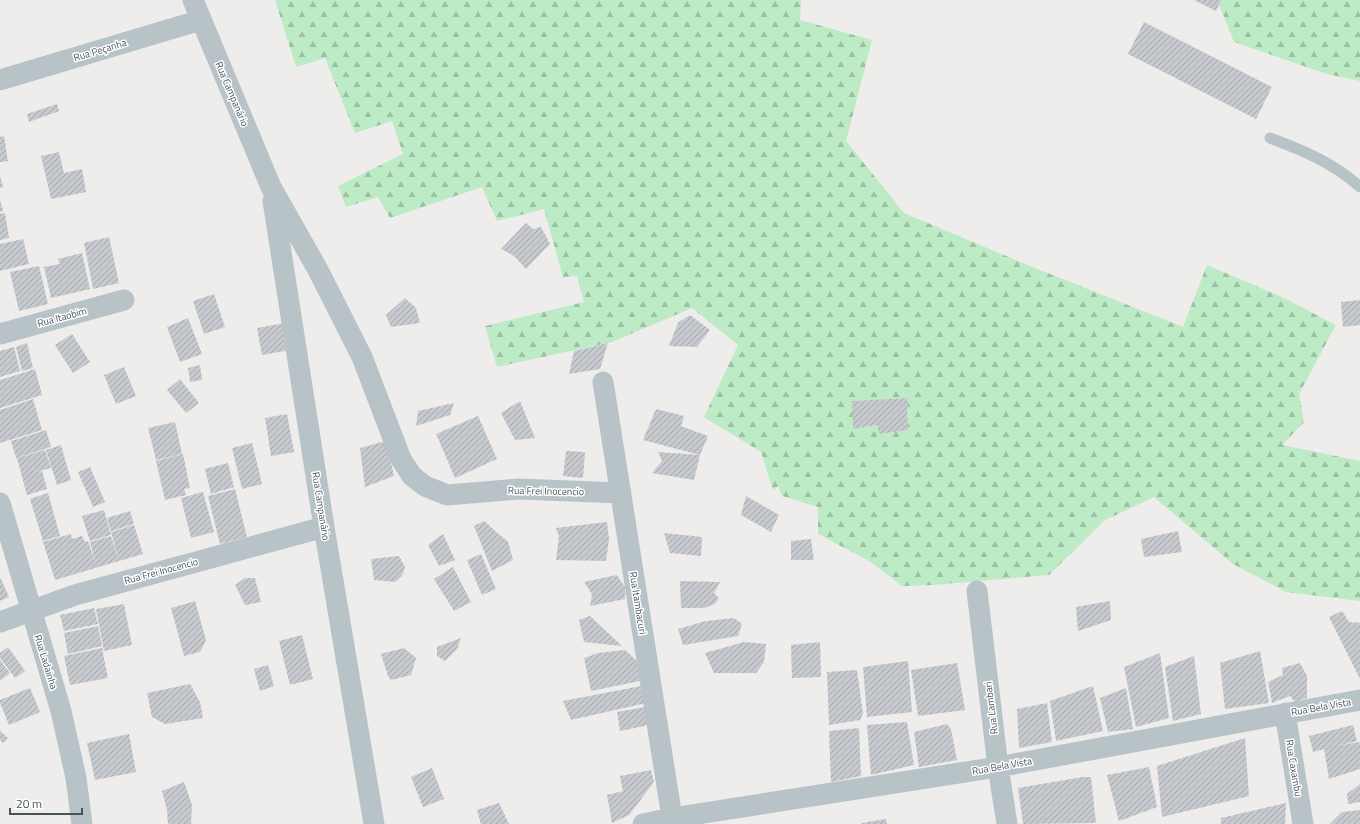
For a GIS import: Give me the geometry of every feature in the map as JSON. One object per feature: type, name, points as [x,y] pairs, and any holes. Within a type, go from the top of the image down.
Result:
[{"type":"street","name":"Rua Campanário","points":[[193,0],[271,187],[318,270],[362,357],[401,459],[412,476],[425,486],[447,495]]},
{"type":"street","name":"Rua Peçanha","points":[[0,80],[201,20]]},
{"type":"street","name":"Rua Campanário","points":[[271,187],[324,527],[374,824]]},
{"type":"street","name":"Rua Itaobim","points":[[0,334],[124,300]]},
{"type":"street","name":"Rua Itambacuri","points":[[603,382],[672,821]]},
{"type":"street","name":"Rua Frei Inocencio","points":[[447,495],[518,488],[621,493]]},
{"type":"street","name":"Rua Ladainha","points":[[0,503],[61,711],[76,778],[82,824]]},
{"type":"street","name":"Rua Frei Inocencio","points":[[0,622],[75,595],[324,527]]},
{"type":"street","name":"Rua Lambari","points":[[977,591],[998,767],[1007,824]]},
{"type":"street","name":"Rua Bela Vista","points":[[643,824],[672,821],[998,767],[1360,700]]},
{"type":"street","name":"Rua Caxambu","points":[[1285,713],[1303,824]]},
{"type":"lane","points":[[1270,138],[1307,152],[1330,164],[1360,187]]},
{"type":"green space","points":[[275,0],[801,0],[800,20],[872,40],[846,141],[904,213],[1025,264],[1183,327],[1207,265],[1284,298],[1336,325],[1299,394],[1304,422],[1282,445],[1360,461],[1360,601],[1286,592],[1233,564],[1154,497],[1105,520],[1049,575],[932,585],[902,586],[871,562],[818,534],[818,507],[782,496],[778,486],[773,490],[761,452],[704,417],[738,345],[692,308],[612,342],[497,367],[485,326],[584,302],[577,276],[563,277],[544,209],[497,221],[482,187],[390,218],[378,197],[346,207],[338,186],[403,154],[392,121],[355,133],[325,58],[296,67]],"holes":[[[907,398],[908,430],[879,434],[877,425],[853,429],[853,401]]]},
{"type":"green space","points":[[1217,0],[1360,0],[1360,81],[1327,74],[1234,42]]},
{"type":"building","points":[[1194,0],[1221,0],[1216,11]]},
{"type":"building","points":[[1144,22],[1272,87],[1256,119],[1128,54]]},
{"type":"building","points":[[57,104],[59,111],[29,122],[27,114]]},
{"type":"building","points":[[4,136],[8,161],[0,162],[0,137]]},
{"type":"building","points":[[59,152],[64,173],[82,169],[86,192],[51,199],[41,156]]},
{"type":"building","points":[[0,176],[3,187],[0,188]]},
{"type":"building","points":[[0,200],[3,211],[0,212]]},
{"type":"building","points":[[5,213],[9,238],[0,240],[0,214]]},
{"type":"building","points":[[526,223],[533,229],[541,227],[550,244],[526,269],[514,256],[501,249]]},
{"type":"building","points":[[109,237],[119,283],[93,289],[84,243]]},
{"type":"building","points":[[23,239],[29,264],[0,271],[0,244]]},
{"type":"building","points":[[82,253],[90,289],[51,298],[44,267],[60,264],[58,259]]},
{"type":"building","points":[[39,266],[48,304],[19,311],[10,272]]},
{"type":"building","points":[[214,294],[225,327],[204,334],[193,301]]},
{"type":"building","points":[[405,298],[416,308],[420,323],[391,327],[386,315]]},
{"type":"building","points":[[1360,300],[1360,325],[1343,327],[1341,302]]},
{"type":"building","points":[[690,315],[710,330],[697,347],[669,346],[678,323]]},
{"type":"building","points":[[188,318],[202,354],[180,362],[167,327]]},
{"type":"building","points":[[285,323],[290,350],[262,355],[257,328]]},
{"type":"building","points":[[72,334],[90,362],[73,373],[55,345]]},
{"type":"building","points":[[27,343],[33,368],[22,371],[16,347]]},
{"type":"building","points":[[608,343],[600,369],[569,374],[574,351]]},
{"type":"building","points":[[14,347],[20,371],[0,377],[0,351]]},
{"type":"building","points":[[200,365],[202,380],[190,382],[188,368]]},
{"type":"building","points":[[124,367],[136,396],[116,404],[104,375]]},
{"type":"building","points":[[35,369],[42,395],[0,408],[0,380]]},
{"type":"building","points":[[180,379],[199,403],[186,413],[167,390]]},
{"type":"building","points":[[907,398],[908,430],[879,434],[877,425],[853,429],[852,401]]},
{"type":"building","points":[[33,399],[42,430],[0,443],[0,410]]},
{"type":"building","points":[[520,401],[535,438],[515,440],[501,413]]},
{"type":"building","points":[[454,403],[450,415],[416,426],[418,411]]},
{"type":"building","points":[[656,409],[684,416],[681,426],[708,436],[700,455],[643,440]]},
{"type":"building","points":[[287,414],[294,452],[271,456],[265,418]]},
{"type":"building","points":[[478,416],[497,459],[455,478],[436,434]]},
{"type":"building","points":[[175,422],[182,454],[156,460],[148,428]]},
{"type":"building","points":[[46,430],[51,447],[16,458],[11,441]]},
{"type":"building","points":[[386,441],[394,476],[365,487],[360,448]]},
{"type":"building","points":[[252,443],[262,484],[242,489],[232,448]]},
{"type":"building","points":[[61,445],[71,480],[57,485],[46,450]]},
{"type":"building","points":[[45,450],[51,468],[36,472],[42,471],[47,489],[27,495],[17,458]]},
{"type":"building","points":[[566,451],[585,452],[583,478],[563,476]]},
{"type":"building","points":[[658,452],[700,455],[694,480],[652,473],[662,461]]},
{"type":"building","points":[[183,454],[190,488],[184,489],[186,495],[165,500],[156,461]]},
{"type":"building","points":[[228,463],[234,487],[211,494],[205,469]]},
{"type":"building","points":[[90,467],[105,502],[93,507],[78,472]]},
{"type":"building","points":[[235,489],[247,537],[220,544],[208,496]]},
{"type":"building","points":[[203,492],[214,532],[191,538],[181,498]]},
{"type":"building","points":[[48,493],[60,536],[43,541],[30,499]]},
{"type":"building","points":[[746,496],[779,515],[771,532],[741,515]]},
{"type":"building","points":[[104,510],[111,535],[90,541],[82,516]]},
{"type":"building","points":[[130,511],[134,524],[111,531],[107,518]]},
{"type":"building","points":[[484,521],[508,542],[513,560],[492,571],[474,526]]},
{"type":"building","points":[[607,522],[609,539],[606,561],[556,560],[559,536],[556,528]]},
{"type":"building","points":[[134,525],[143,554],[119,561],[111,532]]},
{"type":"building","points":[[1178,531],[1182,552],[1144,557],[1141,539]]},
{"type":"building","points":[[664,533],[702,537],[701,556],[670,553]]},
{"type":"building","points":[[71,534],[72,539],[82,536],[85,542],[88,541],[95,562],[90,542],[111,536],[119,561],[55,580],[43,542]]},
{"type":"building","points":[[443,534],[455,560],[439,566],[428,545]]},
{"type":"building","points":[[811,539],[814,560],[791,560],[791,541]]},
{"type":"building","points":[[481,554],[496,589],[482,595],[467,560]]},
{"type":"building","points":[[399,556],[405,567],[402,576],[395,582],[374,580],[371,559]]},
{"type":"building","points":[[453,567],[471,602],[454,611],[434,579]]},
{"type":"building","points":[[617,575],[625,587],[625,599],[590,606],[592,594],[584,582]]},
{"type":"building","points":[[0,577],[9,597],[0,601]]},
{"type":"building","points":[[245,578],[255,578],[261,602],[245,605],[235,585]]},
{"type":"building","points":[[680,581],[720,582],[714,593],[719,598],[715,604],[704,608],[681,608]]},
{"type":"building","points":[[195,601],[206,640],[200,652],[184,656],[171,608]]},
{"type":"building","points":[[1110,601],[1111,620],[1078,631],[1076,607]]},
{"type":"building","points":[[124,604],[132,645],[104,651],[96,609]]},
{"type":"building","points":[[94,608],[98,624],[64,631],[60,615]]},
{"type":"building","points":[[1342,611],[1349,622],[1360,623],[1360,679],[1329,617]]},
{"type":"building","points":[[590,616],[622,646],[584,642],[579,620]]},
{"type":"building","points":[[734,618],[742,624],[738,636],[683,645],[678,629],[706,621]]},
{"type":"building","points":[[98,626],[102,646],[68,654],[64,633]]},
{"type":"building","points":[[302,635],[313,679],[290,685],[279,641]]},
{"type":"building","points":[[461,638],[457,649],[445,661],[437,656],[437,647]]},
{"type":"building","points":[[744,642],[766,644],[764,662],[756,673],[714,673],[705,653]]},
{"type":"building","points":[[820,642],[821,677],[792,678],[791,645]]},
{"type":"building","points":[[8,647],[25,671],[15,678],[0,658],[0,653]]},
{"type":"building","points":[[102,648],[108,678],[70,685],[64,656]]},
{"type":"building","points":[[404,648],[416,658],[411,675],[391,680],[388,676],[381,654]]},
{"type":"building","points":[[625,650],[639,663],[640,681],[591,691],[584,658],[598,653]]},
{"type":"building","points":[[1260,651],[1269,703],[1225,709],[1220,663]]},
{"type":"building","points":[[1160,653],[1169,718],[1136,727],[1124,667]]},
{"type":"building","points":[[1194,656],[1201,714],[1173,721],[1165,667]]},
{"type":"building","points":[[0,660],[10,673],[0,681]]},
{"type":"building","points":[[908,661],[912,712],[867,717],[863,667]]},
{"type":"building","points":[[957,663],[965,710],[918,716],[911,670]]},
{"type":"building","points":[[1300,663],[1307,676],[1307,698],[1295,702],[1290,696],[1272,703],[1268,682],[1283,675],[1282,668]]},
{"type":"building","points":[[268,665],[274,686],[260,691],[254,669]]},
{"type":"building","points":[[857,670],[863,714],[860,720],[829,725],[827,672]]},
{"type":"building","points":[[190,684],[200,702],[203,718],[165,724],[152,717],[147,693]]},
{"type":"building","points":[[641,686],[646,703],[571,720],[563,701]]},
{"type":"building","points":[[1093,686],[1103,731],[1056,741],[1050,701]]},
{"type":"building","points":[[30,688],[40,712],[9,725],[0,700]]},
{"type":"building","points":[[1126,688],[1133,729],[1108,732],[1100,698]]},
{"type":"building","points":[[1047,703],[1052,742],[1019,748],[1017,709]]},
{"type":"building","points":[[645,707],[649,725],[620,731],[617,712]]},
{"type":"building","points":[[907,722],[914,765],[871,775],[867,725]]},
{"type":"building","points":[[947,724],[951,729],[957,760],[919,767],[914,732]]},
{"type":"building","points":[[1353,725],[1357,741],[1340,745],[1360,742],[1360,769],[1329,779],[1324,749],[1313,752],[1309,736]]},
{"type":"building","points":[[859,728],[861,776],[831,782],[829,731]]},
{"type":"building","points":[[0,731],[8,738],[3,743],[0,740]]},
{"type":"building","points":[[129,734],[136,772],[95,780],[87,743]]},
{"type":"building","points":[[1245,738],[1249,796],[1162,817],[1157,766]]},
{"type":"building","points":[[1149,767],[1157,807],[1119,821],[1107,775]]},
{"type":"building","points":[[432,768],[444,799],[423,807],[411,777]]},
{"type":"building","points":[[651,770],[654,782],[629,815],[612,823],[607,795],[623,791],[620,776]]},
{"type":"building","points":[[1091,777],[1096,823],[1023,824],[1018,788]]},
{"type":"building","points":[[184,782],[192,805],[191,824],[168,824],[167,810],[162,791]]},
{"type":"building","points":[[1360,784],[1360,802],[1348,804],[1347,794]]},
{"type":"building","points":[[499,803],[509,824],[481,824],[477,810]]},
{"type":"building","points":[[1286,803],[1285,824],[1221,824],[1221,818]]},
{"type":"building","points":[[1360,810],[1360,824],[1330,824],[1342,812]]},
{"type":"building","points":[[886,819],[887,824],[862,824],[862,823]]}]
